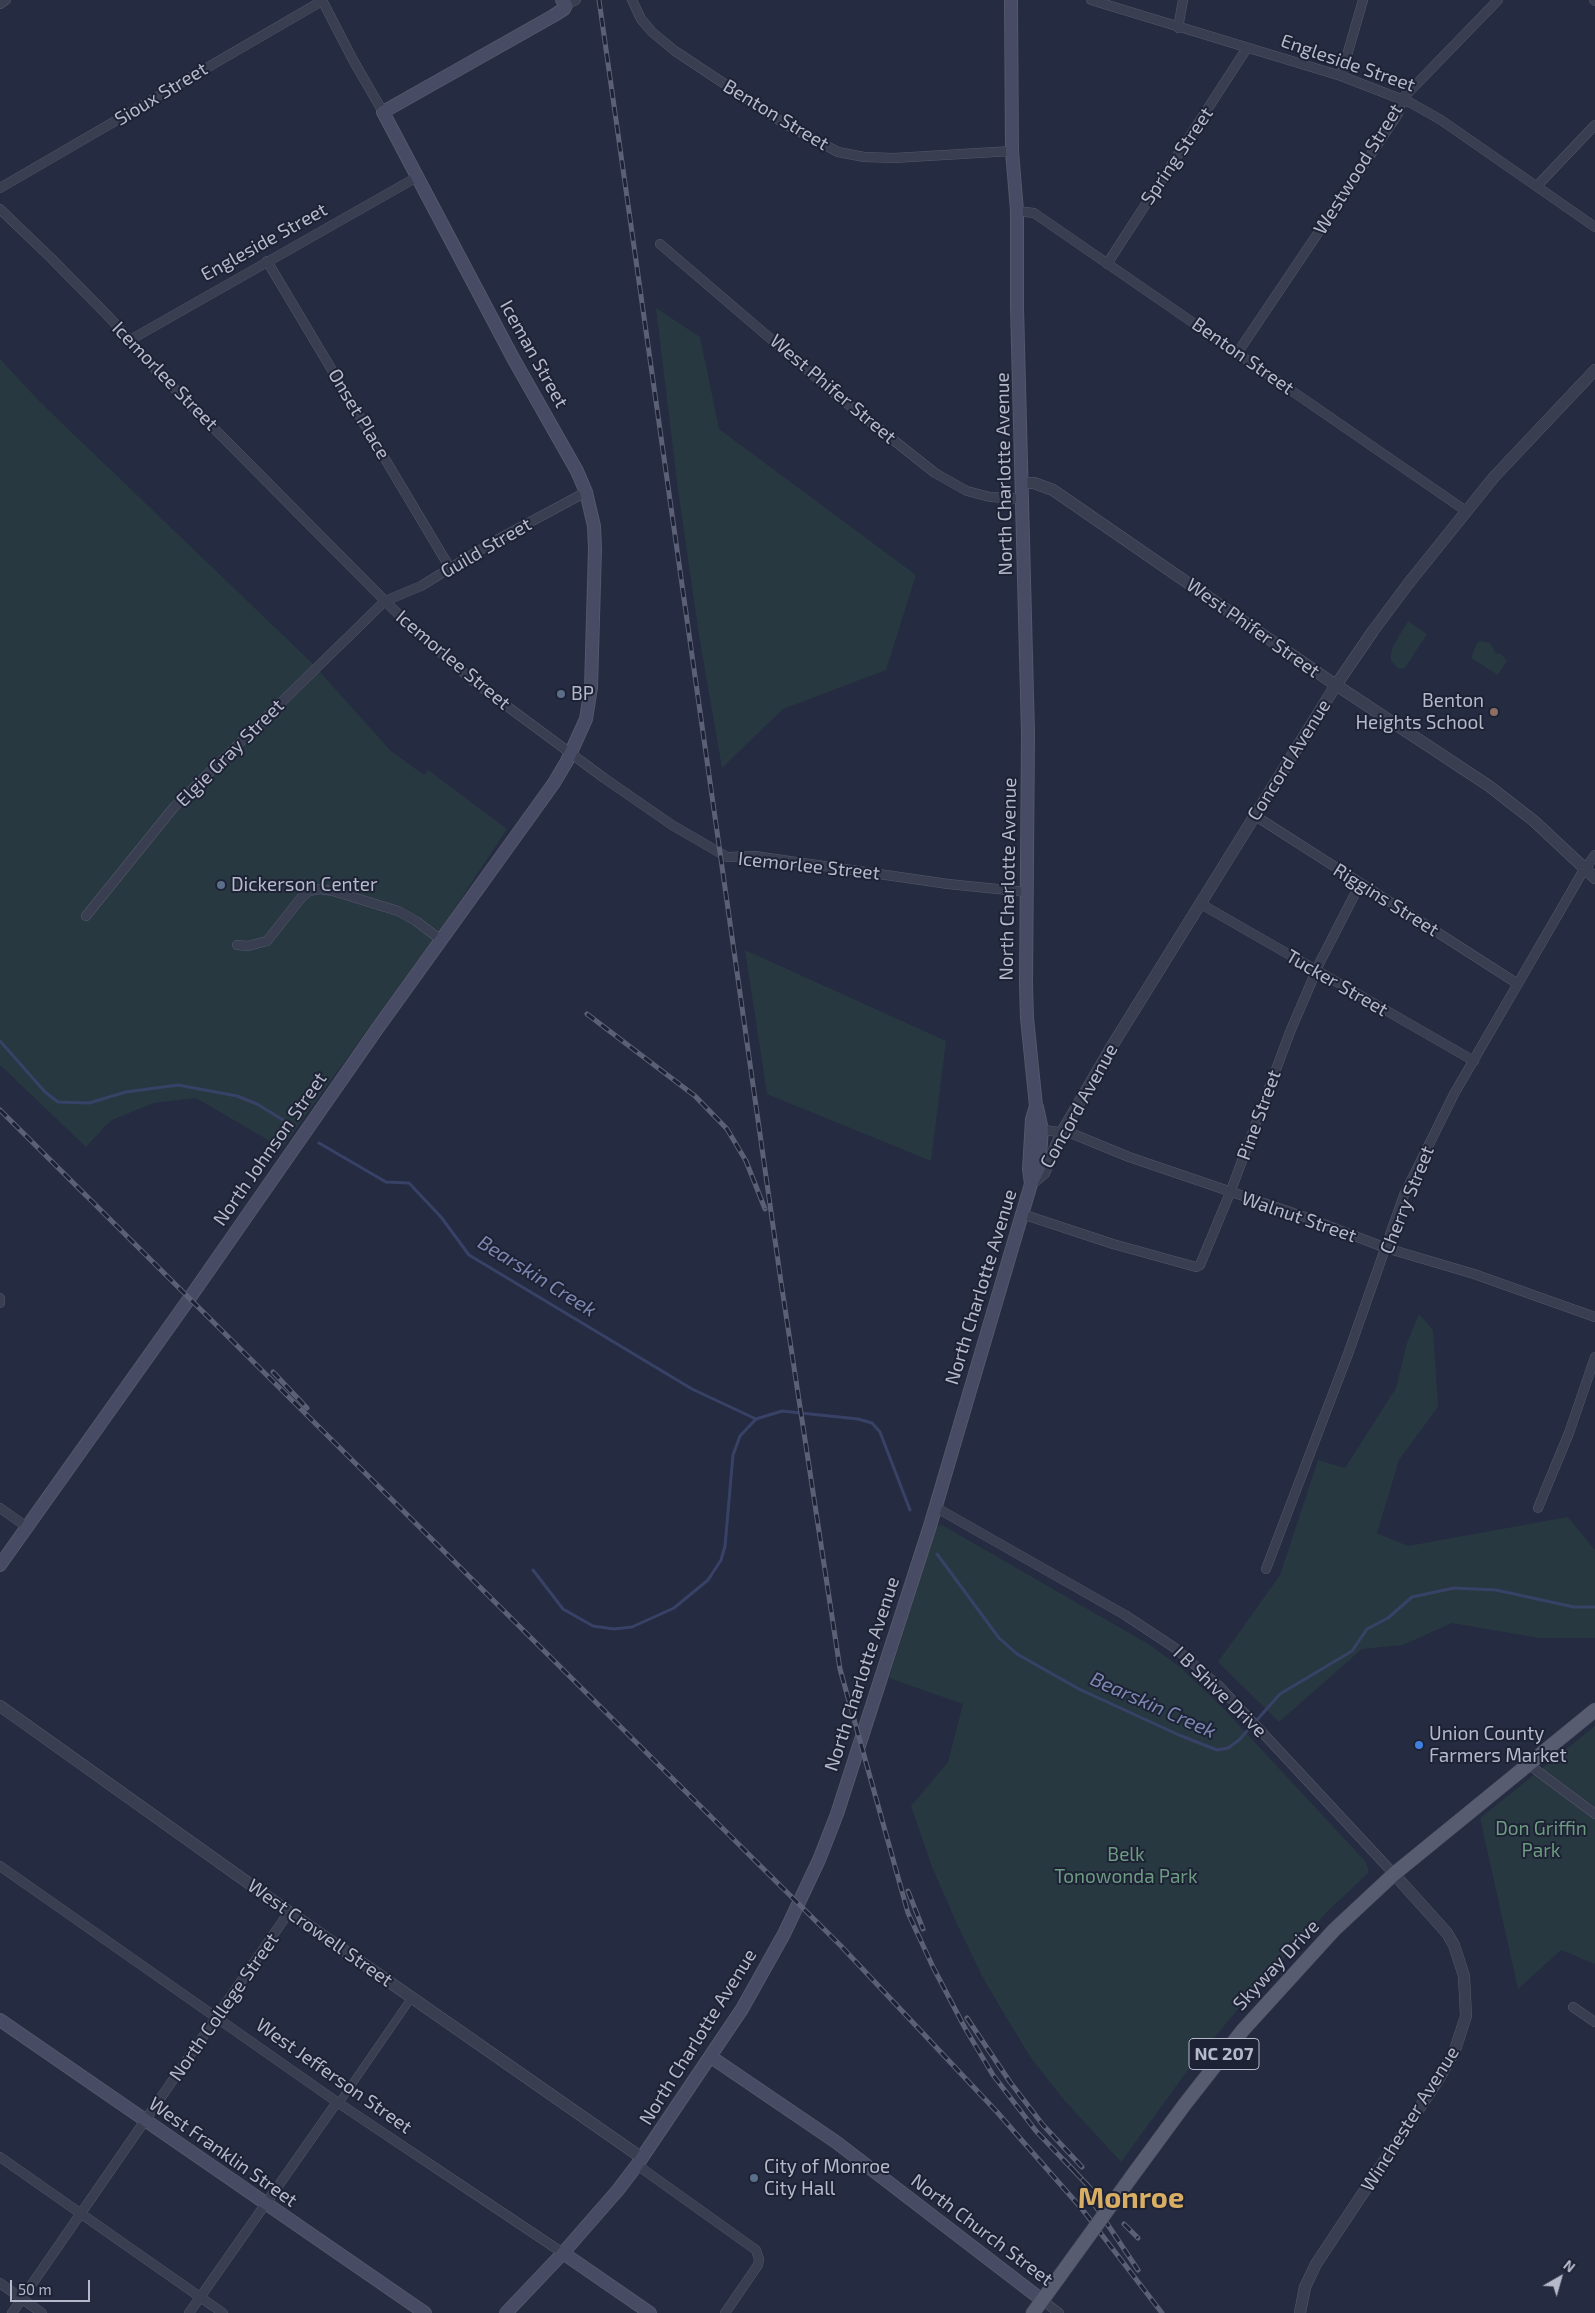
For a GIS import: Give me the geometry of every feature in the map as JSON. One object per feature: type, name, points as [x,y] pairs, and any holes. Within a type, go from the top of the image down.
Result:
[{"type":"main road","name":"North Charlotte Avenue","points":[[506,2313],[563,2253],[618,2190],[640,2161],[742,2009],[784,1934],[819,1860],[837,1814],[855,1752],[875,1698],[935,1506],[1031,1184],[1039,1168],[1036,1106],[1027,1018],[1028,734],[1016,211],[1012,151],[1011,0]]},
{"type":"main road","points":[[383,112],[553,16],[564,9],[568,2]]},
{"type":"main road","name":"Iceman Street","points":[[383,112],[513,358],[577,471],[586,492],[594,526],[596,549],[591,688],[586,719],[570,754]]},
{"type":"main road","name":"North Johnson Street","points":[[0,1565],[554,783],[570,754]]},
{"type":"main road","name":"Skyway Drive","points":[[1042,2300],[1184,2104],[1243,2030],[1334,1930],[1394,1874],[1595,1710]]},
{"type":"main road","name":"West Franklin Street","points":[[0,2020],[425,2313]]},
{"type":"main road","name":"North Church Street","points":[[710,2057],[836,2142],[1042,2300]]},
{"type":"main road","name":"West Jefferson Street","points":[[563,2253],[650,2313]]},
{"type":"main road","name":"NC 207","points":[[1033,2313],[1042,2300]]},
{"type":"street","points":[[0,4],[6,0]]},
{"type":"street","name":"Iceman Street","points":[[322,0],[383,112]]},
{"type":"street","name":"Sioux Street","points":[[0,188],[322,0]]},
{"type":"street","name":"Benton Street","points":[[632,0],[641,19],[652,32],[675,51],[785,124],[838,152],[864,157],[894,158],[1012,151]]},
{"type":"street","name":"Engleside Street","points":[[1091,0],[1341,76],[1402,99],[1440,120],[1595,227]]},
{"type":"street","points":[[1178,28],[1182,0]]},
{"type":"street","points":[[1341,76],[1363,0]]},
{"type":"street","name":"Westwood Street","points":[[1238,352],[1398,114],[1402,99],[1498,0]]},
{"type":"street","name":"Spring Street","points":[[1107,264],[1247,48]]},
{"type":"street","points":[[1537,186],[1595,125]]},
{"type":"street","name":"Engleside Street","points":[[130,340],[417,177]]},
{"type":"street","name":"Icemorlee Street","points":[[0,209],[51,258],[130,340],[153,367],[408,624],[473,681],[570,754],[672,825],[727,857],[755,856],[948,884],[1027,892]]},
{"type":"street","name":"Benton Street","points":[[1016,211],[1034,213],[1466,511]]},
{"type":"street","name":"West Phifer Street","points":[[660,244],[834,393],[935,473],[968,491],[982,495],[1023,499]]},
{"type":"street","name":"Onset Place","points":[[267,261],[450,568]]},
{"type":"street","name":"Concord Avenue","points":[[1031,1184],[1044,1173],[1062,1132],[1112,1046],[1336,685],[1408,584],[1494,477],[1595,371]]},
{"type":"street","name":"West Phifer Street","points":[[1023,483],[1034,482],[1053,490],[1336,685],[1489,786],[1534,821],[1595,878]]},
{"type":"street","name":"Guild Street","points":[[385,601],[420,586],[586,492]]},
{"type":"street","name":"Elgie Gray Street","points":[[86,916],[174,807],[385,601]]},
{"type":"street","name":"Riggins Street","points":[[1254,815],[1518,984]]},
{"type":"street","name":"Cherry Street","points":[[1266,1569],[1404,1195],[1454,1094],[1595,855]]},
{"type":"street","name":"Pine Street","points":[[1022,1214],[1113,1244],[1196,1267],[1202,1263],[1290,1032],[1316,971],[1360,884]]},
{"type":"street","points":[[238,945],[248,946],[267,941],[301,898],[309,891],[320,889],[333,891],[398,911],[416,921],[441,940]]},
{"type":"street","name":"Tucker Street","points":[[1201,904],[1474,1061]]},
{"type":"street","name":"Walnut Street","points":[[1037,1129],[1062,1132],[1386,1248],[1474,1274],[1595,1317]]},
{"type":"street","points":[[0,1298],[0,1303]]},
{"type":"street","points":[[1538,1508],[1569,1433],[1595,1357]]},
{"type":"street","name":"I B Shive Drive","points":[[935,1506],[1156,1635],[1198,1667],[1233,1701],[1394,1874]]},
{"type":"street","points":[[0,1508],[27,1527]]},
{"type":"street","name":"West Crowell Street","points":[[0,1706],[289,1912],[412,1997],[640,2161],[756,2250],[759,2259],[758,2265],[725,2313]]},
{"type":"street","points":[[1528,1764],[1595,1814]]},
{"type":"street","name":"West Jefferson Street","points":[[0,1866],[338,2102],[563,2253]]},
{"type":"street","name":"Winchester Avenue","points":[[1300,2313],[1306,2287],[1316,2264],[1438,2080],[1455,2050],[1466,2016],[1464,1976],[1454,1945],[1447,1933],[1394,1874]]},
{"type":"street","name":"North College Street","points":[[12,2313],[289,1912]]},
{"type":"street","points":[[189,2313],[412,1997]]},
{"type":"street","points":[[1573,2007],[1595,2022]]},
{"type":"street","points":[[0,2157],[223,2313]]},
{"type":"street","points":[[0,2283],[42,2313]]},
{"type":"street","name":"North Church Street","points":[[1042,2300],[1059,2313]]},
{"type":"green space","points":[[656,308],[700,337],[719,429],[916,575],[886,670],[783,709],[722,768],[699,635],[678,490]]},
{"type":"green space","points":[[0,359],[41,403],[311,662],[391,751],[424,775],[428,770],[507,829],[449,917],[282,1148],[196,1098],[153,1103],[110,1121],[86,1147],[0,1065]]},
{"type":"green space","points":[[1408,621],[1427,634],[1405,668],[1399,669],[1391,661],[1391,654],[1393,646]]},
{"type":"green space","points":[[1481,641],[1490,643],[1496,653],[1501,654],[1507,661],[1498,675],[1471,658],[1477,643]]},
{"type":"green space","points":[[745,950],[946,1041],[931,1161],[767,1094]]},
{"type":"green space","points":[[1419,1314],[1433,1330],[1438,1407],[1399,1460],[1377,1533],[1408,1546],[1568,1517],[1595,1550],[1595,1638],[1539,1638],[1452,1623],[1403,1645],[1362,1649],[1279,1722],[1218,1662],[1280,1575],[1318,1460],[1345,1468],[1396,1388],[1407,1343]]},
{"type":"green space","name":"Belk Tonowonda Park","points":[[942,1525],[1150,1645],[1180,1667],[1222,1707],[1365,1861],[1368,1868],[1368,1873],[1329,1910],[1254,1990],[1193,2063],[1121,2162],[1065,2101],[1031,2058],[1006,2017],[982,1976],[957,1924],[932,1867],[911,1806],[948,1762],[963,1704],[889,1678],[937,1526]]},
{"type":"green space","name":"Don Griffin Park","points":[[1595,1726],[1595,1964],[1561,1950],[1518,1989],[1480,1818]]},
{"type":"waterway","name":"Bearskin Creek","points":[[0,1041],[45,1092],[58,1102],[89,1103],[126,1092],[178,1085],[237,1096],[257,1104],[288,1123]]},
{"type":"waterway","name":"Bearskin Creek","points":[[319,1143],[386,1182],[409,1183],[441,1217],[469,1255],[692,1389],[756,1419]]},
{"type":"waterway","name":"Bearskin Creek","points":[[533,1570],[563,1609],[593,1626],[614,1629],[632,1627],[674,1608],[708,1580],[721,1560],[725,1546],[733,1455],[740,1436],[756,1419],[782,1411],[858,1419],[872,1423],[880,1432],[910,1510]]},
{"type":"waterway","name":"Bearskin Creek","points":[[937,1554],[999,1638],[1017,1654],[1079,1689],[1179,1735],[1217,1750],[1228,1748],[1239,1740],[1280,1694],[1352,1651],[1367,1629],[1388,1618],[1412,1597],[1454,1588],[1496,1590],[1574,1607],[1595,1607]]},
{"type":"railway","points":[[599,0],[781,1282],[840,1669],[908,1913],[933,1967],[965,2028],[993,2075],[1036,2131],[1094,2192],[1064,2160]]},
{"type":"railway","points":[[587,1014],[695,1096],[727,1129],[746,1161],[765,1209]]},
{"type":"railway","points":[[0,1110],[841,1946],[997,2112],[1082,2209],[1162,2313]]},
{"type":"railway","points":[[273,1372],[307,1408]]},
{"type":"railway","points":[[908,1891],[923,1929]]},
{"type":"railway","points":[[967,2018],[1010,2082],[1043,2125],[1082,2167]]},
{"type":"railway","points":[[1084,2189],[1138,2270]]},
{"type":"railway","points":[[1124,2224],[1138,2238]]},
{"type":"place","name":"BP","points":[[561,694]]},
{"type":"place","name":"Benton Heights School","points":[[1494,712]]},
{"type":"place","name":"Dickerson Center","points":[[221,885]]},
{"type":"place","name":"Union County Farmers Market","points":[[1419,1745]]},
{"type":"place","name":"City of Monroe City Hall","points":[[754,2178]]},
{"type":"district","name":"Monroe","points":[[1131,2198]]}]
